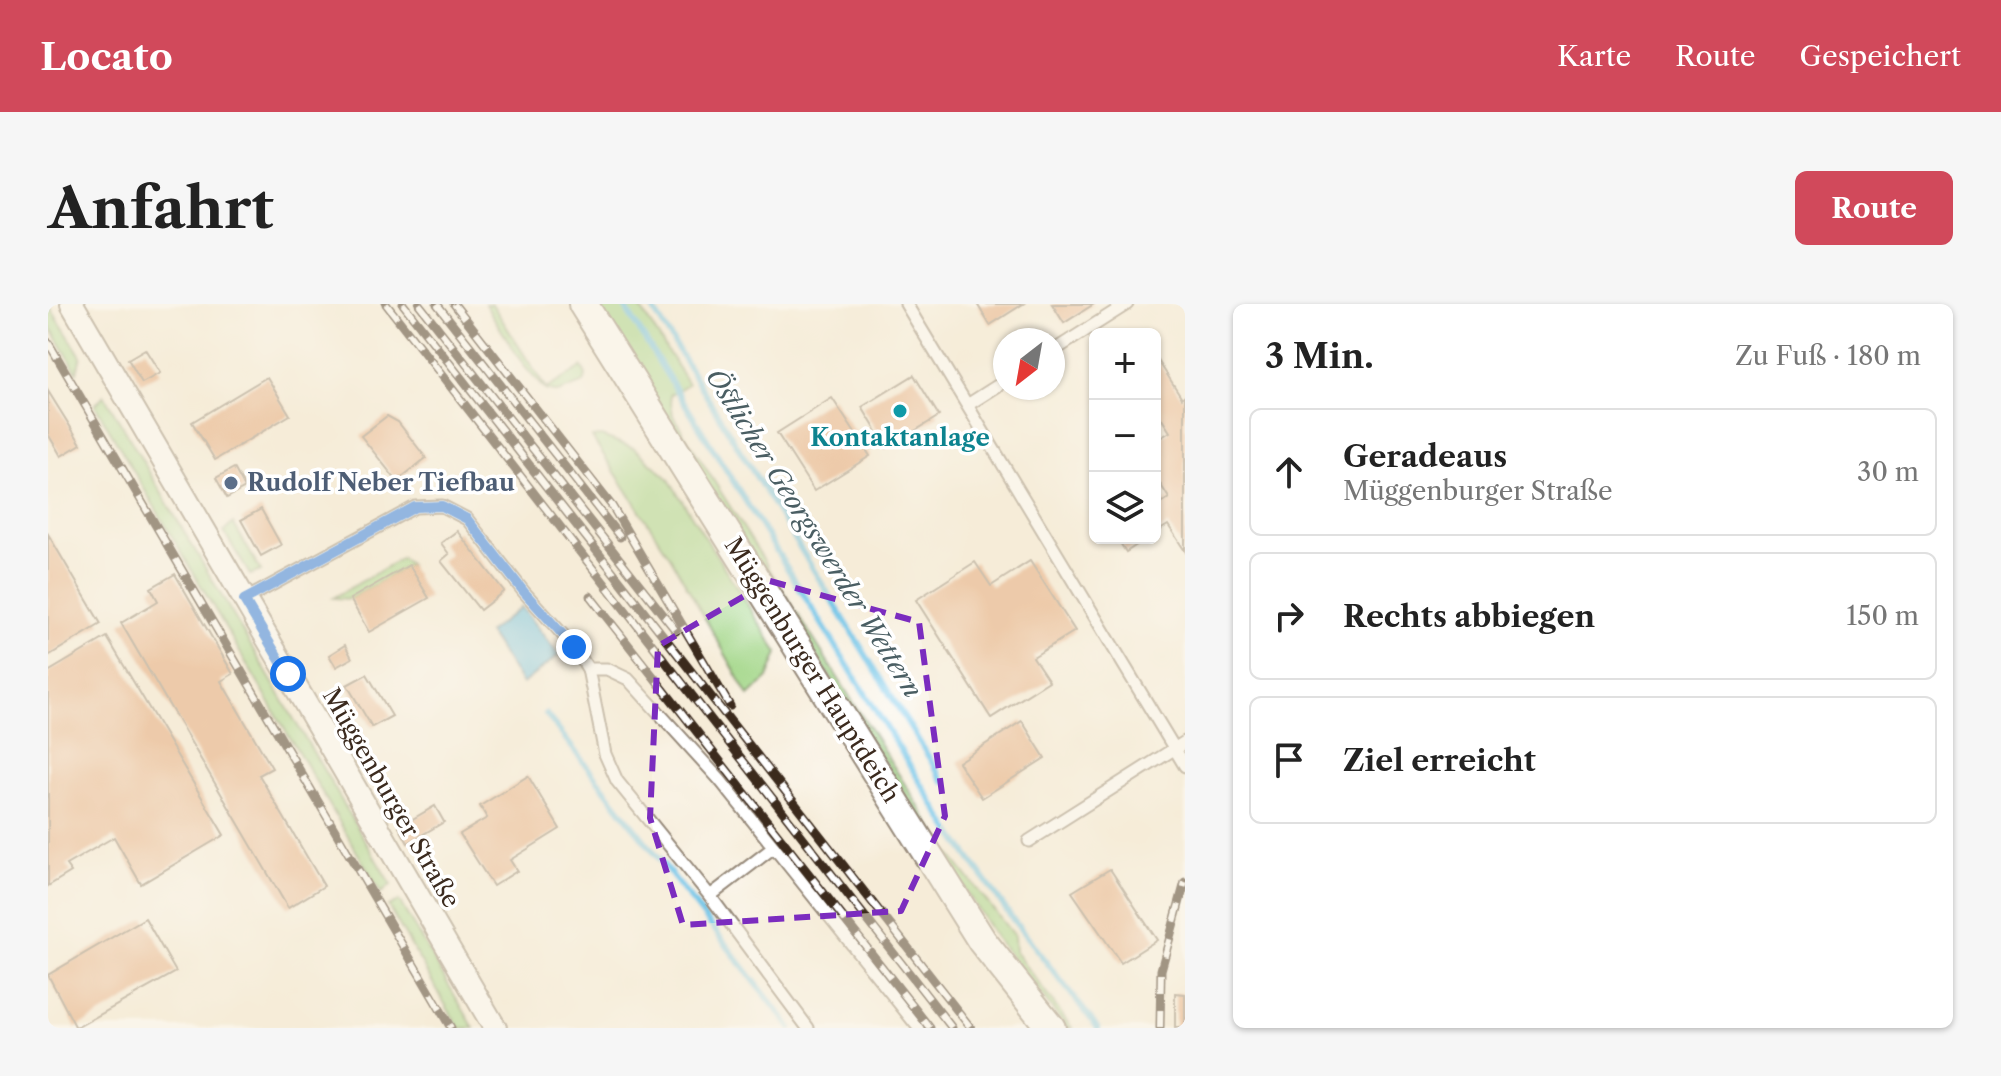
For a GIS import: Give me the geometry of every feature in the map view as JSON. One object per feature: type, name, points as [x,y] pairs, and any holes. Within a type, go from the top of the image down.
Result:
[{"type":"street","name":"Müggenburger Straße","points":[[72,304],[495,1028]]},
{"type":"street","name":"Müggenburger Hauptdeich","points":[[583,304],[982,941],[1051,1028]]},
{"type":"lane","points":[[906,304],[1185,766]]},
{"type":"lane","points":[[1065,343],[1127,304]]},
{"type":"lane","points":[[969,404],[993,389]]},
{"type":"lane","points":[[244,600],[415,507],[442,506],[467,519],[524,592],[574,647],[588,669],[605,754],[617,781],[710,896],[808,1028]]},
{"type":"lane","points":[[588,669],[607,669],[628,679],[720,780],[919,1028]]},
{"type":"lane","points":[[1029,841],[1185,742]]},
{"type":"lane","points":[[710,896],[774,847]]},
{"type":"highlighted area","points":[[770,581],[919,622],[945,816],[901,911],[683,925],[650,818],[658,646]]},
{"type":"green space","points":[[48,304],[81,356],[77,372],[48,323]]},
{"type":"green space","points":[[485,304],[492,304],[546,389],[582,367],[586,376],[584,383],[558,393],[545,390],[524,366]]},
{"type":"green space","points":[[595,304],[638,304],[688,384],[670,395],[673,416],[945,848],[1014,936],[1015,952],[1072,1028],[1067,1028],[995,937]]},
{"type":"green space","points":[[104,395],[391,885],[381,893],[95,405]]},
{"type":"green space","points":[[601,436],[634,448],[668,478],[778,653],[768,678],[749,696],[671,558],[592,437]]},
{"type":"green space","points":[[233,523],[261,571],[250,575],[224,532]]},
{"type":"green space","points":[[402,558],[409,565],[350,599],[333,598]]},
{"type":"green space","points":[[399,901],[474,1028],[459,1028],[388,906]]},
{"type":"water","points":[[521,607],[559,655],[522,684],[488,633]]},
{"type":"building","points":[[977,304],[1023,304],[990,325]]},
{"type":"building","points":[[1052,304],[1094,304],[1064,323]]},
{"type":"building","points":[[145,349],[160,373],[142,383],[128,359]]},
{"type":"building","points":[[1161,365],[1182,398],[1185,395],[1185,551],[1168,525],[1161,529],[1161,503],[1169,498],[1161,485],[1161,437],[1170,432],[1161,418]]},
{"type":"building","name":"Kontaktanlage","points":[[914,375],[939,416],[887,448],[862,407]]},
{"type":"building","points":[[267,377],[290,415],[215,460],[192,422]]},
{"type":"building","points":[[48,391],[81,444],[61,456],[48,434]]},
{"type":"building","points":[[832,398],[870,456],[814,491],[777,433]]},
{"type":"building","points":[[387,416],[398,422],[426,458],[397,481],[361,436]]},
{"type":"building","points":[[234,468],[245,488],[227,498],[216,478]]},
{"type":"building","points":[[261,509],[281,545],[261,556],[241,520]]},
{"type":"building","points":[[457,531],[504,591],[480,610],[441,561],[449,554],[441,543]]},
{"type":"building","points":[[48,534],[101,624],[48,656]]},
{"type":"building","points":[[1121,544],[1138,544],[1126,552]]},
{"type":"building","points":[[1030,561],[1075,631],[1033,657],[1049,681],[991,718],[916,600],[975,562],[991,586]]},
{"type":"building","points":[[409,565],[429,598],[369,632],[350,599]]},
{"type":"building","points":[[175,574],[233,674],[221,681],[272,768],[259,775],[324,886],[288,908],[121,623],[158,601],[151,588]]},
{"type":"building","points":[[107,637],[224,835],[141,884],[114,837],[66,865],[71,872],[48,886],[48,672]]},
{"type":"building","points":[[345,645],[352,658],[336,667],[329,655]]},
{"type":"building","points":[[367,674],[392,716],[372,727],[347,685]]},
{"type":"building","points":[[1022,721],[1045,758],[982,798],[958,762]]},
{"type":"building","points":[[528,776],[560,829],[510,860],[517,871],[493,886],[460,834],[487,818],[480,806]]},
{"type":"building","points":[[435,806],[444,822],[408,843],[399,827]]},
{"type":"building","points":[[1110,869],[1157,940],[1121,963],[1072,892]]},
{"type":"building","points":[[145,918],[176,972],[76,1028],[48,975]]},
{"type":"building","points":[[1175,993],[1185,994],[1185,1028],[1175,1028]]},
{"type":"waterway","points":[[623,304],[950,830],[1014,921],[1098,1028]]},
{"type":"waterway","name":"Östlicher Georgswerder Wettern","points":[[650,304],[944,782]]},
{"type":"waterway","points":[[546,714],[791,1028]]},
{"type":"railway","points":[[386,304],[952,1028]]},
{"type":"railway","points":[[403,304],[971,1028]]},
{"type":"railway","points":[[419,304],[676,631]]},
{"type":"railway","points":[[437,304],[620,537]]},
{"type":"railway","points":[[454,304],[612,506],[730,706]]},
{"type":"railway","points":[[48,342],[451,1028]]},
{"type":"railway","points":[[590,596],[930,1028]]},
{"type":"railway","points":[[1160,1028],[1161,970],[1185,882]]},
{"type":"place","name":"Kontaktanlage","points":[[900,411]]},
{"type":"place","name":"Rudolf Neber Tiefbau","points":[[231,483]]},
{"type":"route","points":[[288,674],[244,600],[415,507],[442,506],[467,519],[524,592],[574,647]]}]
